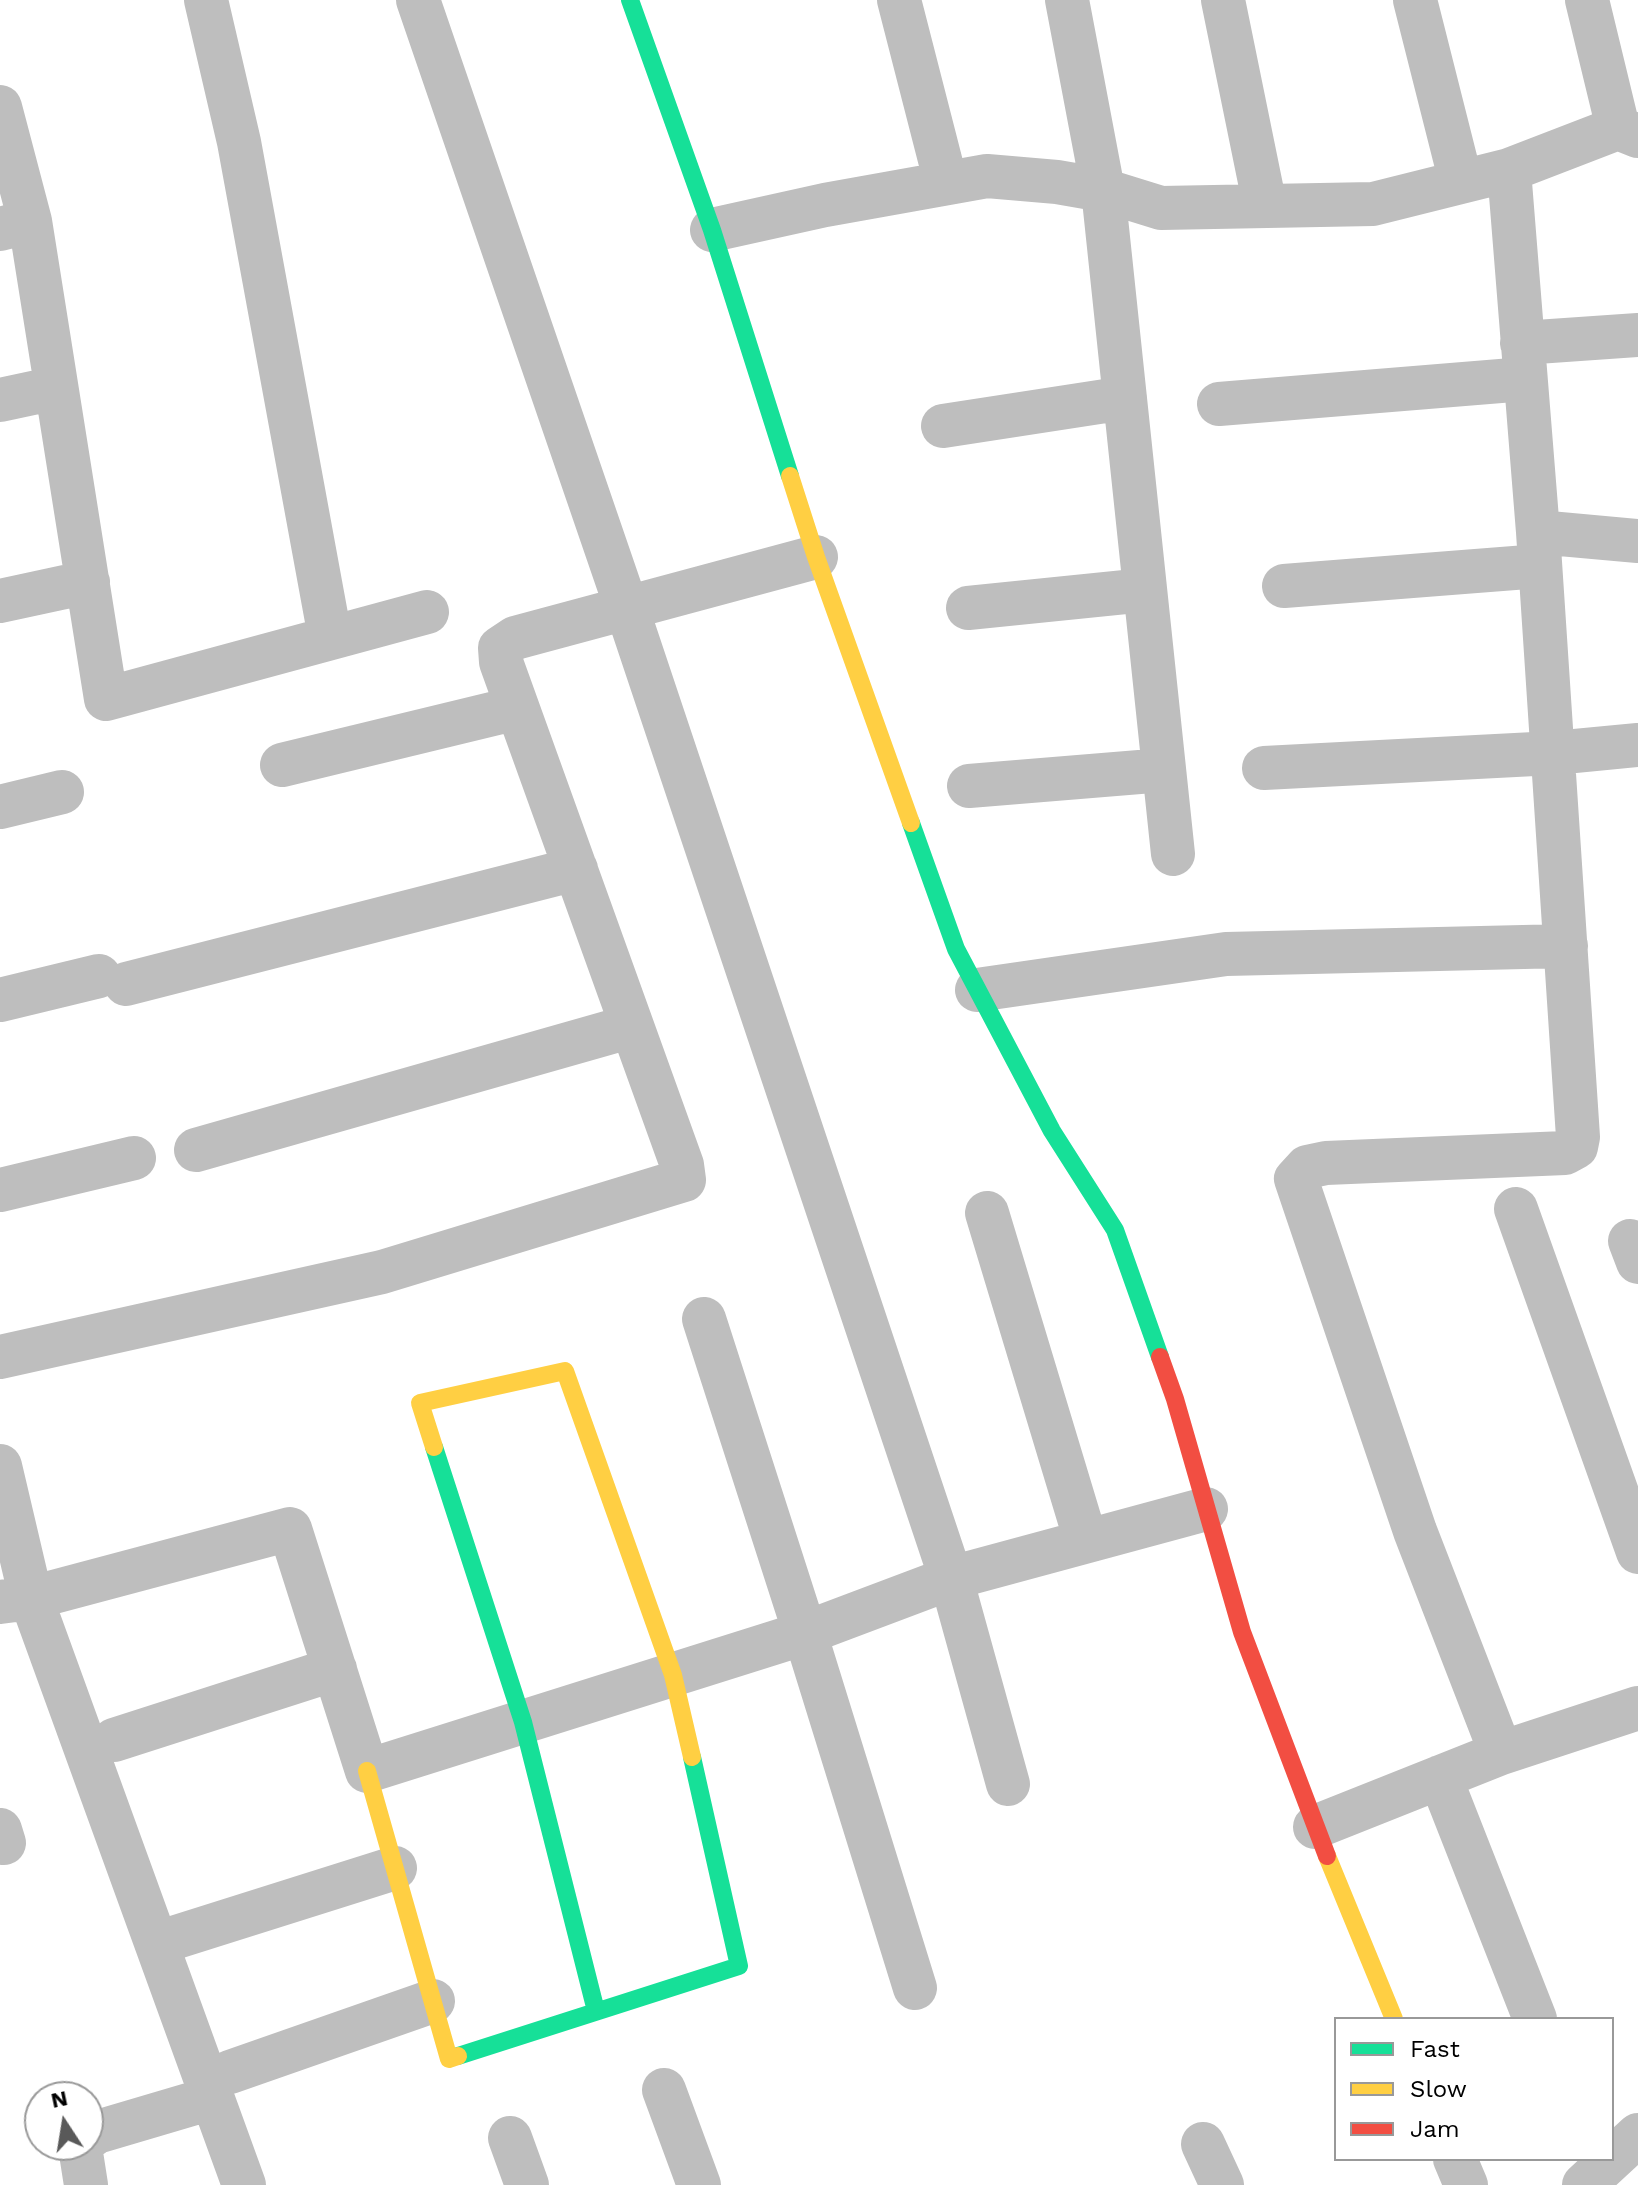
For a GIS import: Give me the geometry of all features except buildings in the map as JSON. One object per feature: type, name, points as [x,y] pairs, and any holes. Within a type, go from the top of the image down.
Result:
[{"type":"street","points":[[206,0],[239,142],[330,637]]},
{"type":"street","points":[[418,0],[627,609],[951,1578],[1008,1784]]},
{"type":"street","points":[[630,0],[712,230],[816,557],[956,949],[1052,1131],[1115,1230],[1175,1399],[1242,1632],[1315,1827],[1393,2017]]},
{"type":"street","points":[[899,0],[946,183]]},
{"type":"street","points":[[1067,0],[1103,190],[1173,854]]},
{"type":"street","points":[[1223,0],[1265,206]]},
{"type":"street","points":[[1415,0],[1461,182]]},
{"type":"street","points":[[712,230],[825,205],[987,176],[1057,182],[1103,190],[1161,208],[1373,204],[1509,170],[1628,132],[1587,0]]},
{"type":"street","points":[[0,107],[15,225],[56,388],[106,699],[427,612]]},
{"type":"street","points":[[1501,1753],[1415,1531],[1296,1179],[1307,1167],[1326,1163],[1565,1153],[1576,1147],[1578,1137],[1554,753],[1509,170]]},
{"type":"street","points":[[1219,404],[1524,361],[1638,335]]},
{"type":"street","points":[[0,400],[56,388]]},
{"type":"street","points":[[943,426],[1125,398]]},
{"type":"street","points":[[1284,586],[1539,549],[1638,541]]},
{"type":"street","points":[[0,1357],[382,1272],[684,1180],[682,1165],[501,662],[500,648],[515,638],[816,557]]},
{"type":"street","points":[[0,601],[88,582]]},
{"type":"street","points":[[968,608],[1145,590]]},
{"type":"street","points":[[282,765],[517,708]]},
{"type":"street","points":[[1264,768],[1554,753],[1638,745]]},
{"type":"street","points":[[969,786],[1164,770]]},
{"type":"street","points":[[0,807],[62,792]]},
{"type":"street","points":[[0,1000],[112,980],[576,869]]},
{"type":"street","points":[[977,990],[1213,954],[1566,946]]},
{"type":"street","points":[[196,1150],[632,1026]]},
{"type":"street","points":[[0,1190],[134,1158]]},
{"type":"street","points":[[1516,1209],[1638,1552]]},
{"type":"street","points":[[987,1213],[1086,1541]]},
{"type":"street","points":[[704,1319],[915,1988]]},
{"type":"street","points":[[16,1600],[290,1529],[367,1771],[449,2059],[739,1966],[673,1675],[565,1371],[420,1403],[523,1722],[596,2011]]},
{"type":"street","points":[[0,1466],[16,1600],[221,2085],[244,2185]]},
{"type":"street","points":[[367,1771],[805,1633],[951,1578],[1206,1509]]},
{"type":"street","points":[[114,1740],[335,1669]]},
{"type":"street","points":[[1315,1827],[1501,1753],[1638,1708]]},
{"type":"street","points":[[1440,1777],[1534,2017]]},
{"type":"street","points":[[170,1939],[395,1868]]},
{"type":"street","points":[[104,2129],[433,2001]]},
{"type":"street","points":[[664,2090],[699,2185]]},
{"type":"street","points":[[1614,2154],[1638,2135]]},
{"type":"street","points":[[510,2138],[527,2185]]},
{"type":"street","points":[[1203,2144],[1222,2185]]},
{"type":"street","points":[[82,2161],[86,2185]]},
{"type":"street","points":[[1456,2161],[1466,2185]]},
{"type":"traffic: fast","points":[[630,0],[712,230],[790,476]]},
{"type":"traffic: fast","points":[[911,823],[956,949],[1052,1131],[1115,1230],[1160,1357]]},
{"type":"traffic: fast","points":[[434,1447],[523,1722],[596,2011]]},
{"type":"traffic: fast","points":[[458,2056],[739,1966],[692,1757]]},
{"type":"traffic: slow","points":[[790,476],[911,823]]},
{"type":"traffic: slow","points":[[434,1447],[420,1403],[565,1371],[673,1675],[692,1757]]},
{"type":"traffic: slow","points":[[367,1771],[449,2059],[458,2056]]},
{"type":"traffic: slow","points":[[1327,1856],[1393,2017]]},
{"type":"traffic: jam","points":[[1160,1357],[1242,1632],[1327,1856]]}]
